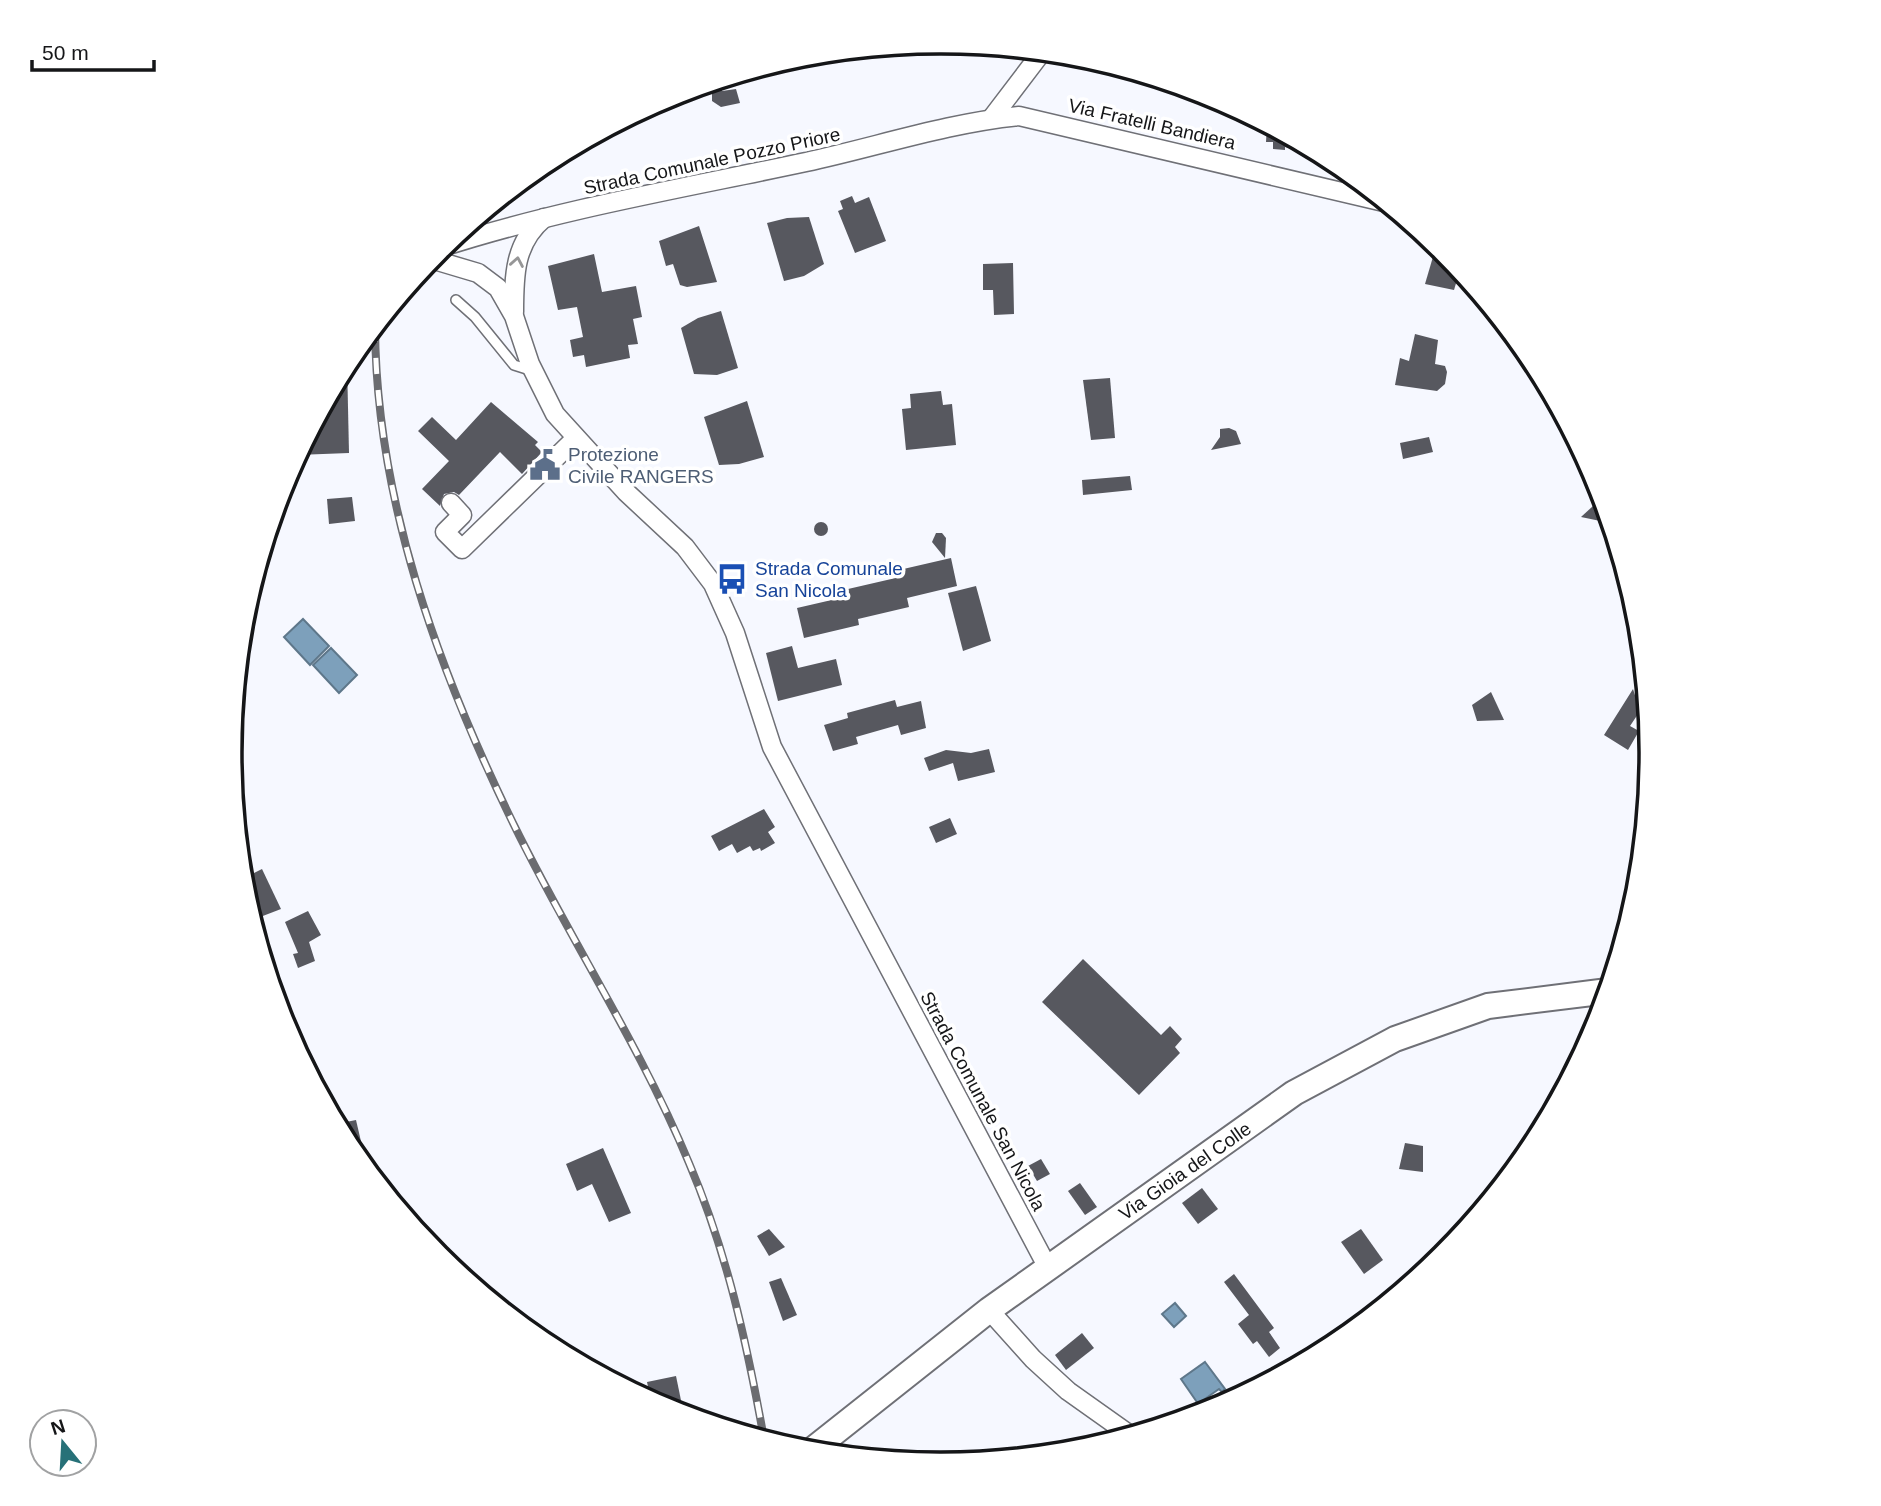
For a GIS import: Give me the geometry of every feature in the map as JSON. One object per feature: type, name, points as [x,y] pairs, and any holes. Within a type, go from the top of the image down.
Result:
[{"type":"main road","name":"Via Gioia del Colle","points":[[823,1441],[989,1310],[1294,1093],[1395,1039],[1488,1006],[1596,992]]},
{"type":"street","points":[[991,119],[1035,61]]},
{"type":"street","name":"Via Fratelli Bandiera","points":[[991,119],[1019,116],[1363,197]]},
{"type":"street","name":"Strada Comunale Pozzo Priore","points":[[470,237],[544,218],[862,150],[991,119]]},
{"type":"street","points":[[514,316],[519,250],[544,218]]},
{"type":"street","points":[[464,267],[470,237]]},
{"type":"street","points":[[444,261],[464,267],[498,288],[514,316]]},
{"type":"street","name":"Strada Comunale San Nicola","points":[[514,316],[533,371],[555,414],[626,492],[685,547],[713,583],[736,633],[772,747],[1048,1269]]},
{"type":"street","points":[[452,503],[462,515],[445,532],[462,549],[576,438]]},
{"type":"street","points":[[989,1310],[1033,1359],[1068,1391],[1120,1428]]},
{"type":"lane","points":[[456,300],[475,317],[514,365],[533,371]]},
{"type":"water","points":[[303,619],[329,646],[310,665],[284,637]]},
{"type":"water","points":[[331,648],[357,675],[339,693],[313,665]]},
{"type":"water","points":[[1175,1303],[1186,1316],[1174,1327],[1162,1314]]},
{"type":"water","points":[[1205,1362],[1225,1389],[1222,1392],[1219,1389],[1197,1403],[1181,1379]]},
{"type":"building","points":[[736,89],[740,103],[721,107],[712,101],[712,93]]},
{"type":"building","points":[[1266,135],[1291,148],[1273,149],[1273,142],[1266,142]]},
{"type":"building","points":[[852,196],[855,203],[869,197],[886,241],[855,253],[838,211],[843,209],[840,201]]},
{"type":"building","points":[[809,217],[824,264],[804,276],[784,281],[767,223],[787,218]]},
{"type":"building","points":[[699,226],[717,282],[687,287],[680,285],[673,264],[666,266],[659,241]]},
{"type":"building","points":[[594,254],[602,292],[636,286],[642,317],[633,319],[638,344],[628,345],[630,358],[586,367],[584,355],[573,357],[570,340],[583,337],[577,307],[558,310],[548,266]]},
{"type":"building","points":[[1433,257],[1456,282],[1454,290],[1425,284]]},
{"type":"building","points":[[1013,263],[1014,314],[994,315],[993,290],[983,290],[983,264]]},
{"type":"building","points":[[721,311],[738,368],[717,375],[694,374],[681,328],[698,318]]},
{"type":"building","points":[[1415,334],[1438,340],[1435,364],[1445,366],[1447,372],[1445,384],[1437,391],[1395,385],[1400,358],[1409,361]]},
{"type":"building","points":[[1110,378],[1115,438],[1091,440],[1083,380]]},
{"type":"building","points":[[347,385],[349,453],[309,455]]},
{"type":"building","points":[[941,391],[943,405],[952,404],[956,445],[906,450],[902,409],[911,408],[910,394]]},
{"type":"building","points":[[747,401],[764,457],[739,464],[719,465],[704,417]]},
{"type":"building","points":[[491,402],[538,442],[535,445],[542,452],[522,474],[500,452],[459,495],[454,492],[444,494],[440,506],[422,489],[449,461],[418,431],[432,417],[456,440]]},
{"type":"building","points":[[1229,428],[1236,431],[1241,444],[1211,450],[1220,437],[1220,429]]},
{"type":"building","points":[[1429,437],[1433,452],[1403,459],[1400,443]]},
{"type":"building","points":[[1130,476],[1132,490],[1083,495],[1082,480]]},
{"type":"building","points":[[352,497],[355,521],[329,524],[327,499]]},
{"type":"building","points":[[1594,506],[1599,521],[1581,517]]},
{"type":"building","points":[[821,522],[826,524],[826,534],[821,536],[816,534],[814,529],[816,524]]},
{"type":"building","points":[[936,533],[942,533],[946,538],[945,558],[932,542]]},
{"type":"building","points":[[951,558],[957,586],[907,598],[909,607],[858,619],[859,625],[804,638],[797,608],[849,596],[848,589],[900,577],[899,570]]},
{"type":"building","points":[[976,586],[991,641],[963,651],[948,593]]},
{"type":"building","points":[[792,646],[798,668],[836,659],[842,685],[778,701],[766,653]]},
{"type":"building","points":[[1633,689],[1638,714],[1630,726],[1639,732],[1628,750],[1604,735]]},
{"type":"building","points":[[1491,692],[1504,720],[1477,721],[1472,705]]},
{"type":"building","points":[[895,700],[897,707],[921,701],[926,728],[901,735],[898,725],[856,737],[858,744],[833,751],[824,725],[848,718],[847,713]]},
{"type":"building","points":[[989,749],[995,772],[958,781],[953,763],[929,771],[924,758],[946,750],[971,753]]},
{"type":"building","points":[[764,809],[775,827],[768,832],[775,843],[761,851],[760,848],[753,851],[750,846],[737,853],[732,844],[719,851],[711,836]]},
{"type":"building","points":[[950,818],[957,834],[936,843],[929,827]]},
{"type":"building","points":[[262,869],[281,909],[262,916],[253,874]]},
{"type":"building","points":[[308,911],[321,935],[309,942],[315,961],[298,968],[293,954],[298,953],[285,922]]},
{"type":"building","points":[[1083,959],[1161,1035],[1170,1026],[1182,1039],[1175,1047],[1180,1053],[1139,1095],[1042,1002]]},
{"type":"building","points":[[356,1120],[361,1143],[360,1141],[348,1122]]},
{"type":"building","points":[[1405,1143],[1423,1146],[1423,1172],[1399,1169]]},
{"type":"building","points":[[603,1148],[631,1213],[609,1222],[592,1184],[577,1191],[566,1164]]},
{"type":"building","points":[[1041,1159],[1050,1174],[1037,1181],[1028,1166]]},
{"type":"building","points":[[1080,1183],[1097,1207],[1085,1215],[1068,1191]]},
{"type":"building","points":[[1202,1188],[1218,1209],[1198,1224],[1182,1203]]},
{"type":"building","points":[[769,1229],[785,1247],[769,1256],[757,1236]]},
{"type":"building","points":[[1361,1229],[1383,1260],[1364,1274],[1341,1242]]},
{"type":"building","points":[[1234,1274],[1274,1328],[1269,1332],[1280,1348],[1269,1357],[1257,1341],[1253,1344],[1238,1324],[1249,1315],[1224,1282]]},
{"type":"building","points":[[781,1278],[797,1315],[783,1321],[769,1282]]},
{"type":"building","points":[[1082,1333],[1094,1348],[1066,1370],[1055,1355]]},
{"type":"building","points":[[676,1376],[681,1402],[648,1388],[647,1382]]},
{"type":"railway","points":[[376,343],[378,391],[386,456],[399,520],[437,644],[460,705],[513,823],[649,1076],[689,1163],[725,1264],[762,1428]]},
{"type":"place","name":"Protezione Civile RANGERS","points":[[545,465]]},
{"type":"place","name":"Strada Comunale San Nicola","points":[[732,579]]}]
